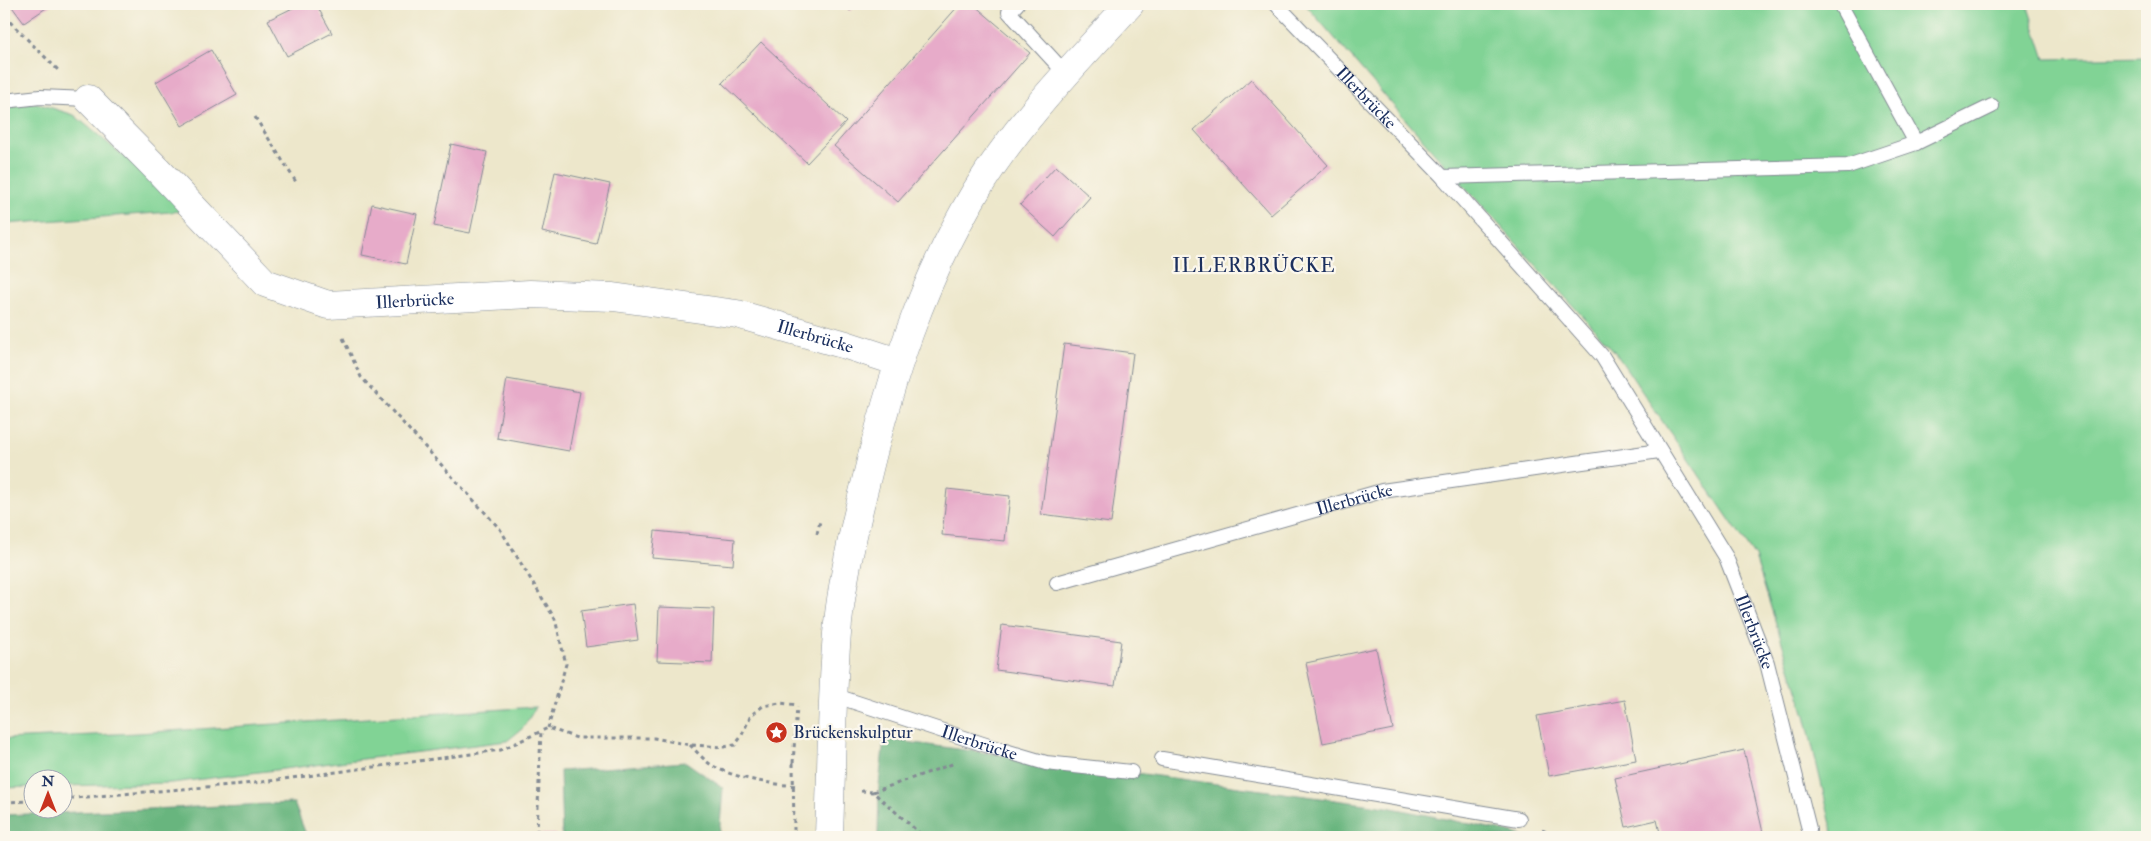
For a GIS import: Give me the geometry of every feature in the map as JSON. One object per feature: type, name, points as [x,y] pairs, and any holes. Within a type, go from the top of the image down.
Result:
[{"type":"main road","points":[[829,837],[833,695],[838,622],[849,549],[882,415],[898,362],[924,292],[976,190],[1024,124],[1066,74],[1130,4]]},
{"type":"main road","name":"Illerbrücke","points":[[88,99],[265,283],[328,305],[530,294],[613,297],[736,314],[846,345],[898,362]]},
{"type":"lane","points":[[1018,4],[1009,12],[1066,74]]},
{"type":"lane","name":"Illerbrücke","points":[[1276,4],[1444,178],[1602,356],[1726,558],[1767,663],[1809,829]]},
{"type":"lane","points":[[1840,4],[1916,143]]},
{"type":"lane","points":[[4,101],[40,97],[88,99]]},
{"type":"lane","points":[[1444,178],[1848,166],[1916,143],[1992,106]]},
{"type":"lane","name":"Illerbrücke","points":[[1057,583],[1382,491],[1659,451]]},
{"type":"lane","name":"Illerbrücke","points":[[833,695],[1046,763],[1130,772]]},
{"type":"lane","points":[[1162,759],[1519,820]]},
{"type":"path","points":[[4,16],[88,99]]},
{"type":"path","points":[[255,117],[296,182]]},
{"type":"path","points":[[328,305],[361,377],[500,529],[555,619],[566,664],[548,728]]},
{"type":"path","points":[[72,798],[254,783],[501,750],[548,728],[577,738],[654,738],[690,745],[724,747],[735,745],[741,737],[751,715],[763,706],[780,703],[798,705],[793,764],[794,837]]},
{"type":"path","points":[[537,833],[541,730]]},
{"type":"path","points":[[873,792],[995,748]]},
{"type":"path","points":[[4,802],[22,801]]},
{"type":"green space","points":[[1305,4],[2027,4],[2045,59],[2147,57],[2147,837],[1834,837],[1805,715],[1755,557],[1615,352],[1445,165]]},
{"type":"green space","points":[[36,103],[74,115],[145,174],[185,211],[4,224],[4,107]]},
{"type":"green space","points":[[536,707],[523,728],[507,741],[171,783],[72,786],[72,768],[22,768],[22,787],[4,788],[4,739],[138,733]]},
{"type":"green space","points":[[884,739],[1387,807],[1514,833],[1523,837],[878,837],[879,785]]},
{"type":"green space","points":[[686,762],[723,788],[719,837],[562,837],[560,771]]},
{"type":"green space","points":[[294,803],[307,837],[4,837],[4,815],[22,814],[22,818],[72,818],[72,812]]},
{"type":"building","points":[[10,4],[52,4],[24,23]]},
{"type":"building","points":[[301,4],[316,4],[332,33],[287,56],[268,20]]},
{"type":"building","points":[[843,4],[857,4],[850,11]]},
{"type":"building","points":[[960,4],[973,4],[1030,53],[898,202],[834,146]]},
{"type":"building","points":[[761,42],[846,122],[807,163],[722,83]]},
{"type":"building","points":[[211,50],[237,95],[182,126],[156,82]]},
{"type":"building","points":[[1251,79],[1328,165],[1271,215],[1194,130]]},
{"type":"building","points":[[451,144],[487,152],[470,233],[434,226]]},
{"type":"building","points":[[1056,166],[1090,197],[1055,237],[1020,205]]},
{"type":"building","points":[[555,172],[610,184],[596,244],[542,232]]},
{"type":"building","points":[[372,204],[417,214],[406,264],[362,255]]},
{"type":"building","points":[[1064,344],[1133,353],[1111,523],[1041,514]]},
{"type":"building","points":[[507,379],[580,392],[569,451],[497,438]]},
{"type":"building","points":[[947,489],[1010,496],[1005,541],[942,535]]},
{"type":"building","points":[[655,531],[735,539],[733,565],[652,558]]},
{"type":"building","points":[[633,604],[638,640],[586,647],[581,611]]},
{"type":"building","points":[[659,607],[714,609],[712,663],[657,661]]},
{"type":"building","points":[[1002,625],[1121,641],[1115,686],[996,670]]},
{"type":"building","points":[[1376,648],[1393,729],[1323,743],[1306,663]]},
{"type":"building","points":[[1625,700],[1636,760],[1549,776],[1537,716]]},
{"type":"building","points":[[1744,750],[1764,837],[1661,837],[1657,820],[1626,827],[1615,778]]},
{"type":"building","points":[[538,834],[556,834],[556,837],[538,837]]},
{"type":"place","name":"Brückenskulptur","points":[[777,732]]},
{"type":"district","name":"ILLERBRÜCKE","points":[[1254,265]]}]
